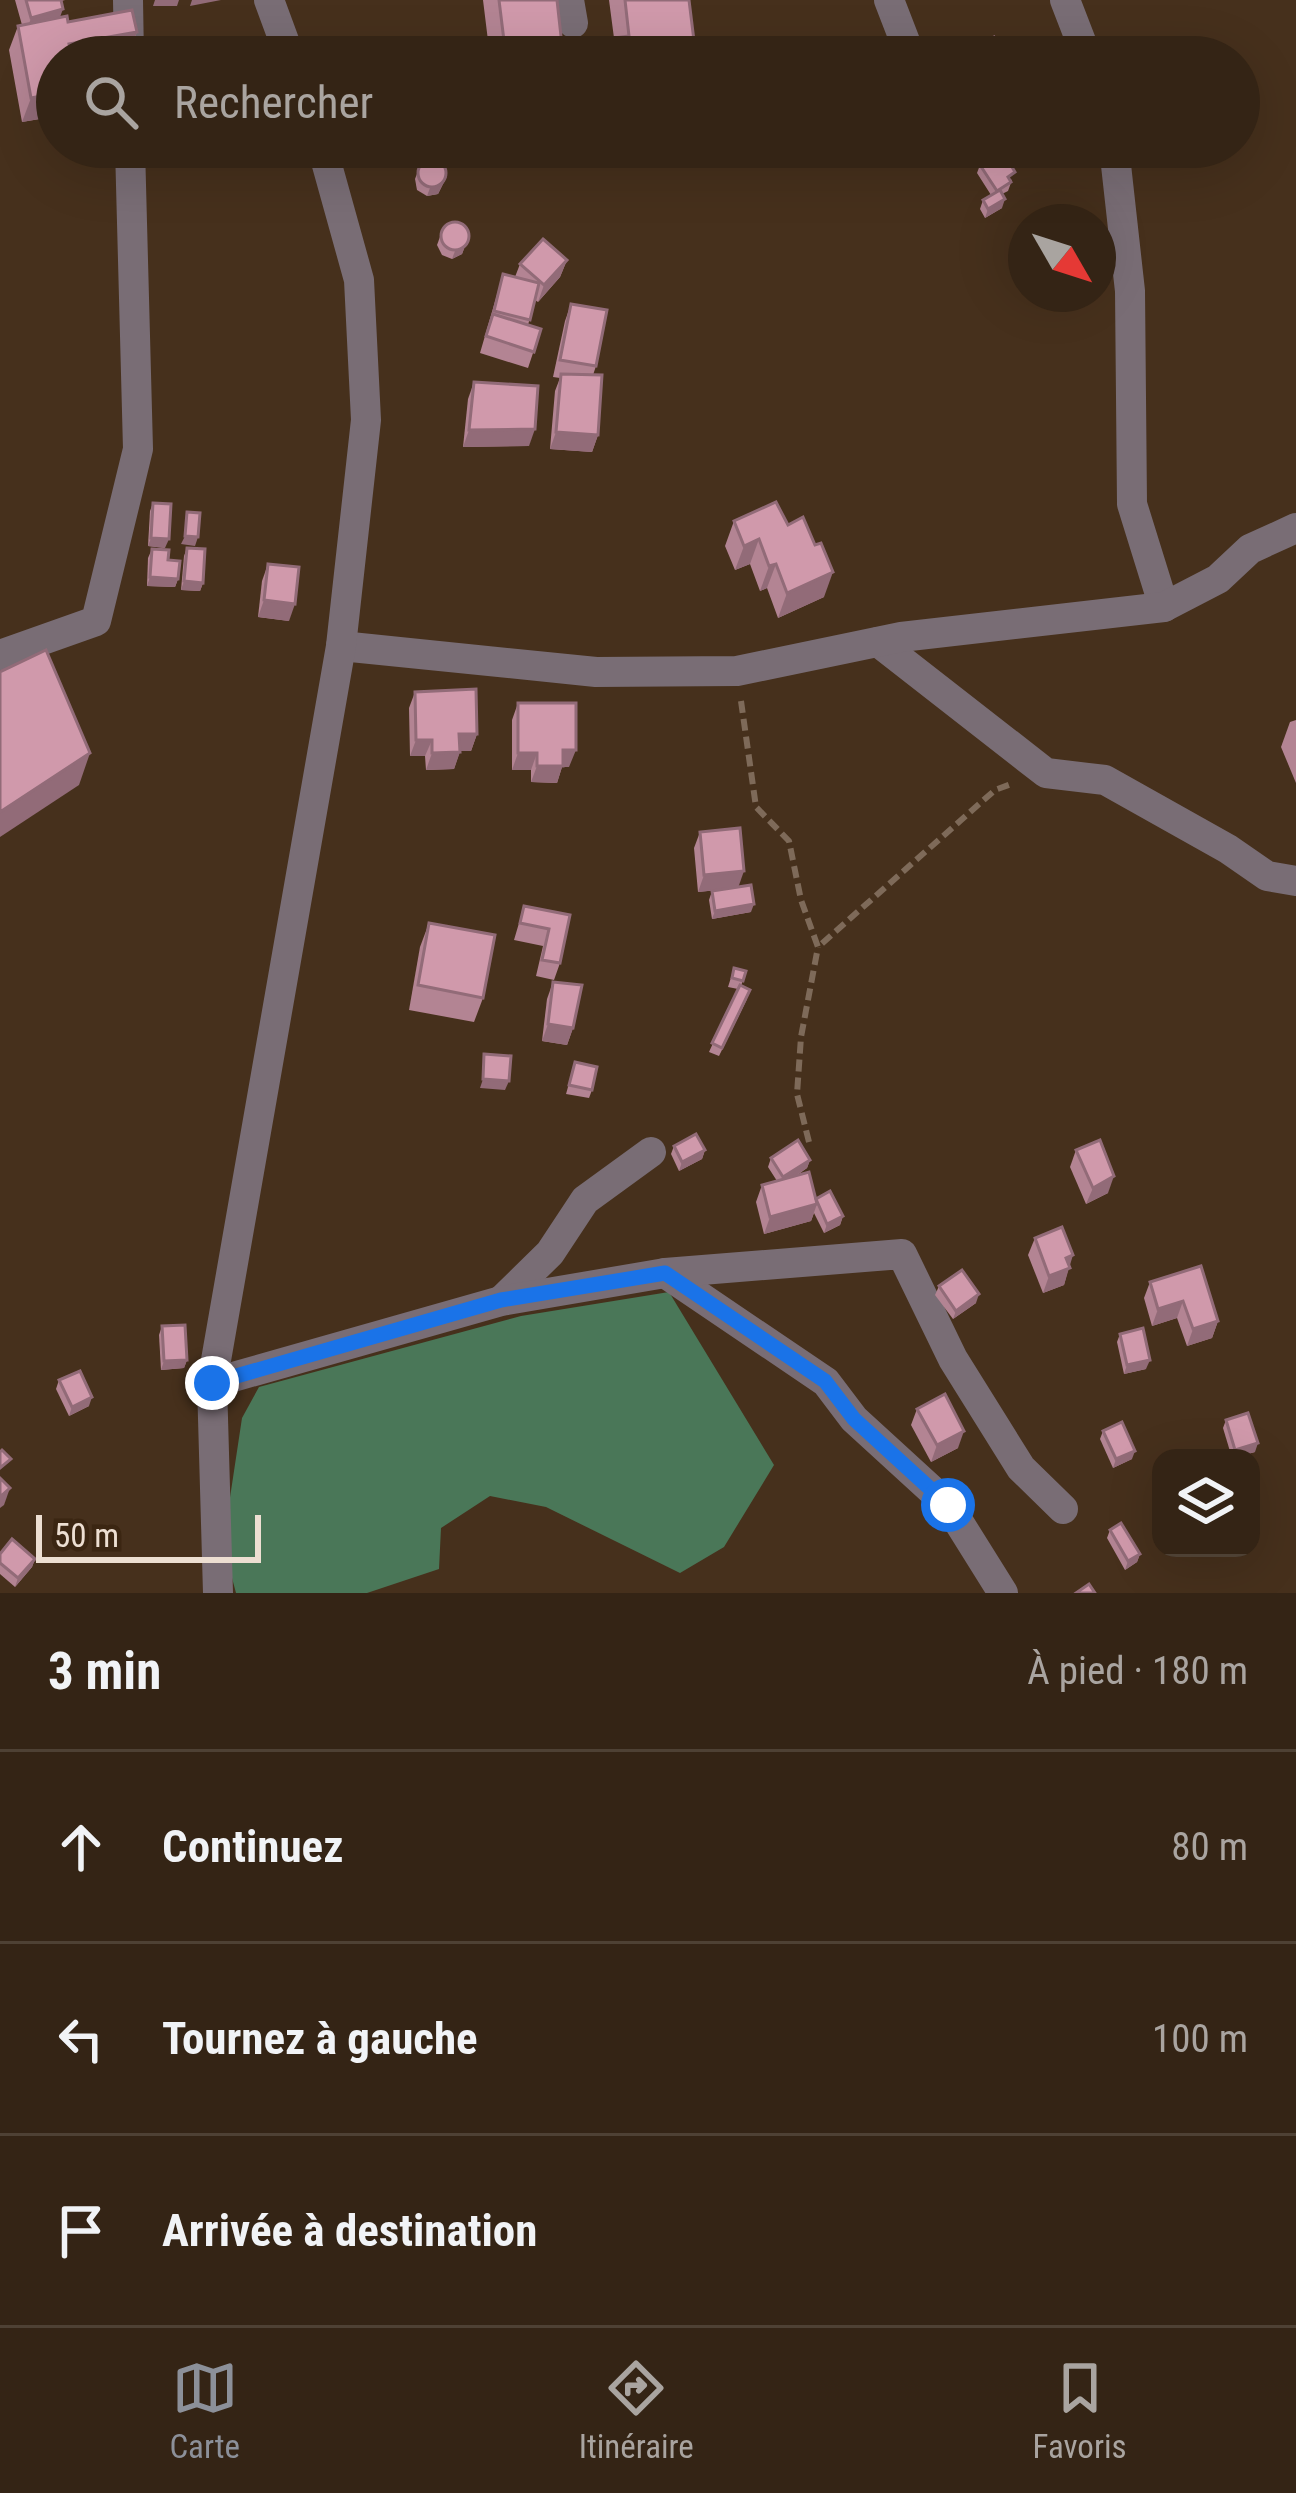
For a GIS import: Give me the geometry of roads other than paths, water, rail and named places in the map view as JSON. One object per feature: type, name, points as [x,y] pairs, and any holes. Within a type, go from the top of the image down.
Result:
[{"type":"street","points":[[128,0],[129,36]]},
{"type":"street","points":[[269,0],[282,36]]},
{"type":"street","points":[[889,0],[902,36]]},
{"type":"street","points":[[1065,0],[1079,36]]},
{"type":"street","points":[[0,655],[96,620],[138,449],[131,168]]},
{"type":"street","points":[[218,1593],[212,1383],[341,646],[366,421],[359,280],[328,168]]},
{"type":"street","points":[[1116,168],[1130,291],[1132,505],[1164,607]]},
{"type":"street","points":[[341,646],[596,672],[737,671],[878,642],[1164,607],[1218,579],[1250,549],[1296,528]]},
{"type":"street","points":[[878,642],[1046,773],[1105,780],[1267,876],[1296,881]]},
{"type":"street","points":[[501,1300],[550,1252],[585,1201],[651,1151]]},
{"type":"street","points":[[212,1383],[501,1300],[665,1273],[902,1254],[953,1359],[1021,1468],[1063,1509]]},
{"type":"street","points":[[665,1273],[825,1381],[854,1419],[948,1505],[1003,1593]]}]
